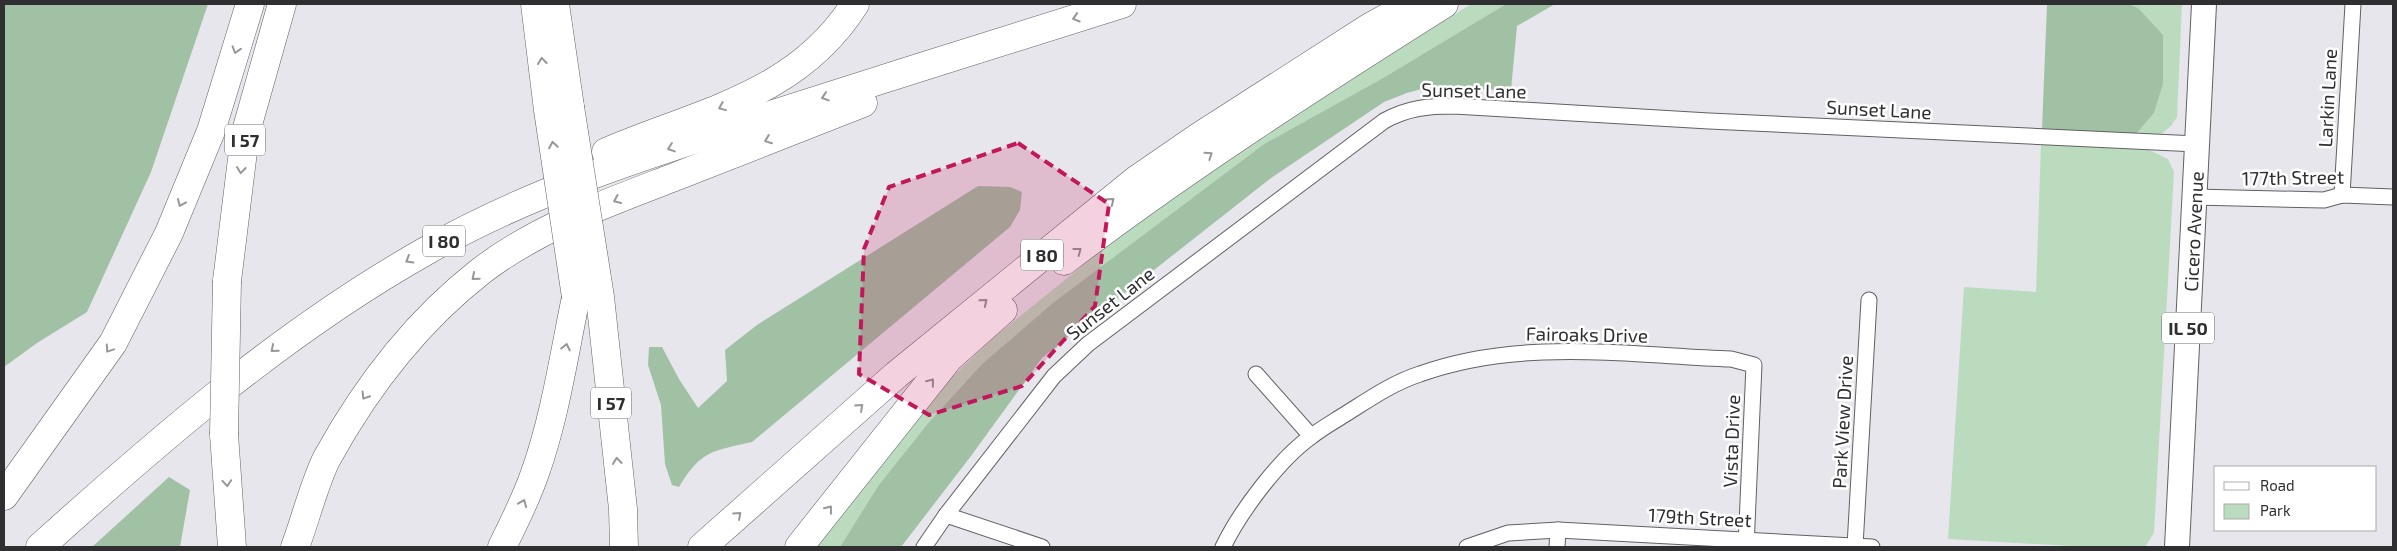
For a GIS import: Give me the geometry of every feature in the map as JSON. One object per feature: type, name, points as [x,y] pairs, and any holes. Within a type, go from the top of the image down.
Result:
[{"type":"highway","points":[[4,496],[113,343],[169,233],[211,131],[250,4]]},
{"type":"highway","name":"I 57","points":[[232,547],[224,434],[228,280],[246,135],[282,4]]},
{"type":"highway","points":[[502,547],[518,514],[542,449],[588,297],[559,108],[536,4]]},
{"type":"highway","points":[[555,4],[562,50]]},
{"type":"highway","points":[[559,108],[563,4]]},
{"type":"highway","points":[[437,245],[490,202],[644,136],[706,114],[765,88],[808,57],[841,24],[855,4]]},
{"type":"highway","name":"I 80","points":[[40,547],[104,490],[282,342],[377,280],[437,245],[538,196],[608,169],[922,66],[1122,4]]},
{"type":"highway","name":"I 80","points":[[702,547],[896,375],[1136,180],[1200,136],[1370,27],[1412,4]]},
{"type":"highway","points":[[799,547],[949,358],[985,326],[1056,268],[1204,158],[1444,4]]},
{"type":"highway","points":[[296,547],[326,459],[374,382],[405,344],[446,302],[481,271],[545,232],[622,197],[867,102],[922,66]]},
{"type":"highway","name":"I 57","points":[[588,297],[622,509],[624,547]]},
{"type":"main road","name":"Cicero Avenue","points":[[2177,547],[2204,4]]},
{"type":"street","name":"Larkin Lane","points":[[2342,195],[2353,4]]},
{"type":"street","name":"Sunset Lane","points":[[924,547],[946,515],[1054,376],[1088,344],[1384,122],[1408,110],[1420,107],[1454,106],[1709,121],[2197,144]]},
{"type":"street","name":"177th Street","points":[[2194,197],[2324,200],[2342,195],[2393,198]]},
{"type":"street","name":"Park View Drive","points":[[1855,546],[1869,300]]},
{"type":"street","name":"Fairoaks Drive","points":[[1222,547],[1253,499],[1275,472],[1310,436],[1384,390],[1426,372],[1451,364],[1481,358],[1526,352],[1555,351],[1731,359],[1754,365]]},
{"type":"street","name":"Vista Drive","points":[[1747,544],[1754,365]]},
{"type":"street","points":[[1256,374],[1310,436]]},
{"type":"street","points":[[946,515],[1042,547]]},
{"type":"street","name":"179th Street","points":[[1467,547],[1508,533],[1527,530],[1558,530],[1747,544],[1872,547]]},
{"type":"street","points":[[1557,547],[1558,530]]},
{"type":"highlighted area","points":[[1018,143],[1109,204],[1095,306],[1022,386],[929,415],[859,374],[864,249],[889,187]]},
{"type":"green space","points":[[4,4],[208,4],[151,172],[87,312],[37,343],[4,367]]},
{"type":"green space","points":[[1471,4],[1506,4],[1383,78],[1264,144],[1054,302],[982,364],[929,422],[878,486],[840,547],[806,547],[931,397],[993,338],[1118,237],[1246,146]]},
{"type":"green space","points":[[1506,4],[1555,4],[1517,26],[1511,90],[1425,88],[1407,93],[1384,102],[1271,178],[1042,358],[971,456],[901,547],[840,547],[878,486],[929,422],[982,364],[1054,302],[1264,144],[1383,78]]},
{"type":"green space","points":[[2047,4],[2128,4],[2138,8],[2163,35],[2163,84],[2154,113],[2136,134],[2042,129]]},
{"type":"green space","points":[[2128,4],[2182,4],[2177,117],[2171,126],[2159,136],[2136,134],[2154,113],[2163,84],[2163,35]]},
{"type":"green space","points":[[2041,144],[2149,150],[2168,159],[2174,172],[2154,533],[2145,547],[2087,547],[1948,539],[1964,287],[2036,292]]},
{"type":"green space","points":[[978,186],[1010,187],[1022,192],[1020,210],[1010,227],[752,442],[709,454],[694,466],[679,487],[672,485],[665,464],[661,405],[648,365],[649,347],[662,347],[679,379],[698,408],[727,381],[725,350],[757,325]]},
{"type":"green space","points":[[169,477],[190,490],[180,547],[92,547]]}]
